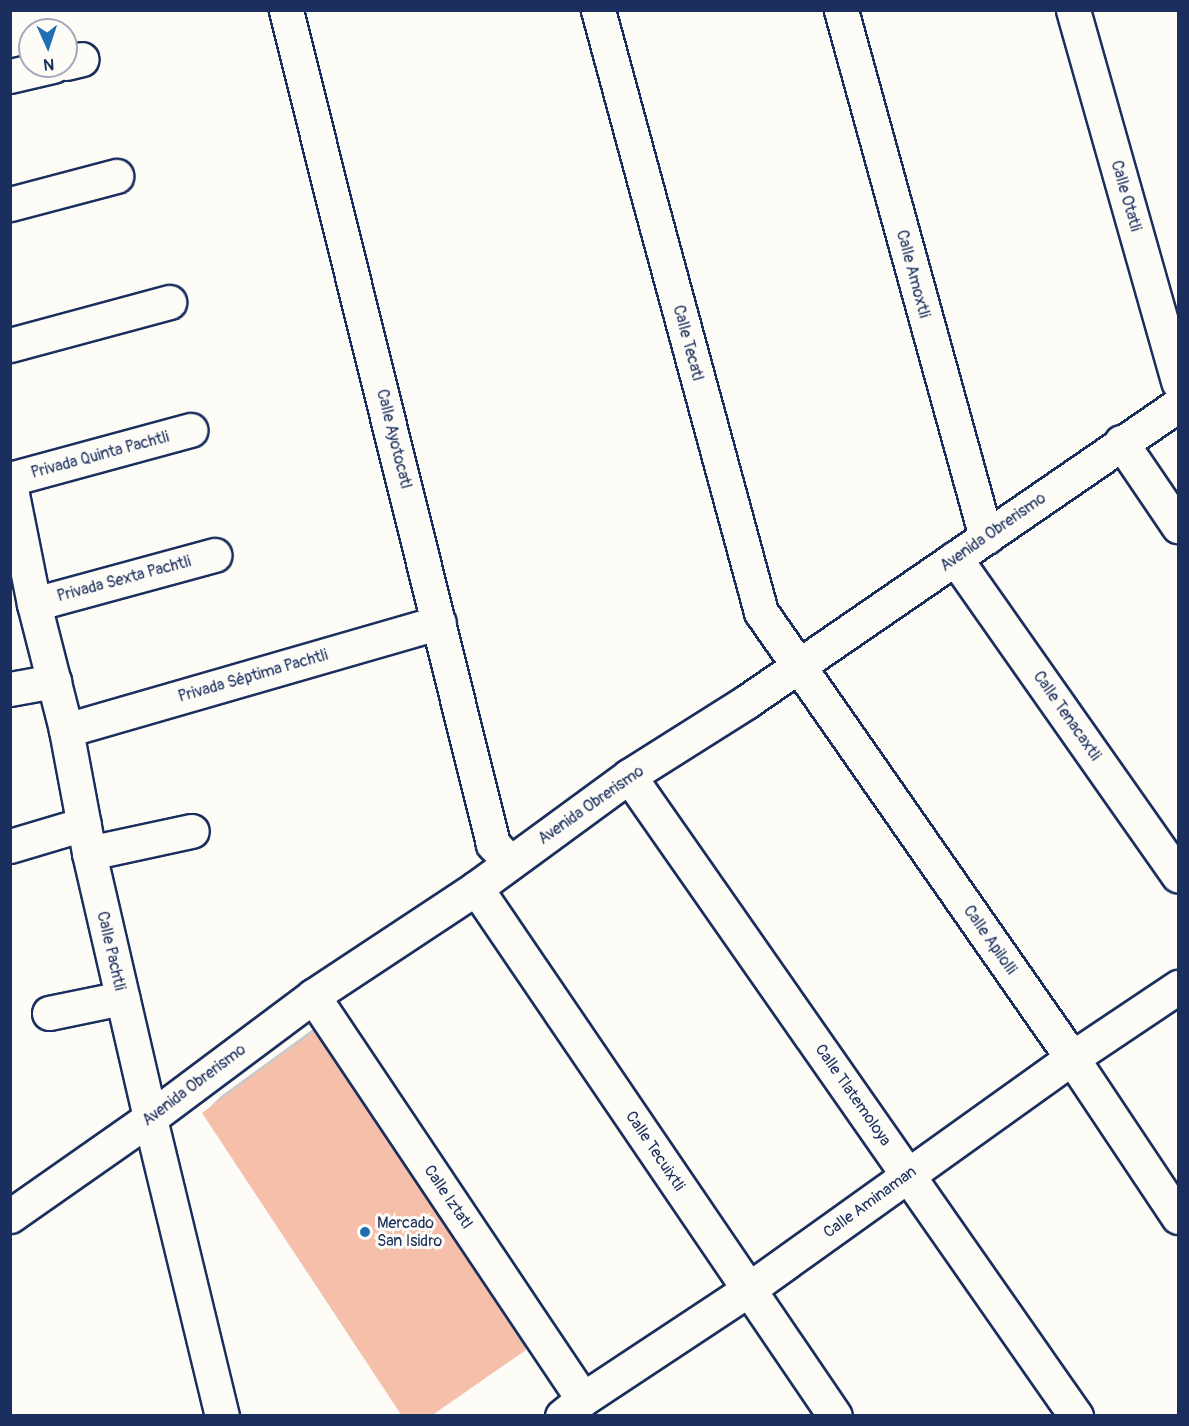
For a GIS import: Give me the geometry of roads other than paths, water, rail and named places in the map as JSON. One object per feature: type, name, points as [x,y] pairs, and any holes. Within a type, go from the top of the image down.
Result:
[{"type":"street","name":"Calle Ayotocatl","points":[[286,10],[440,622],[493,844],[510,862]]},
{"type":"street","name":"Calle Tecatl","points":[[598,10],[761,612],[798,666]]},
{"type":"street","name":"Calle Amoxtli","points":[[841,10],[986,537]]},
{"type":"street","name":"Calle Otatli","points":[[1073,10],[1179,382]]},
{"type":"street","points":[[10,204],[116,176]]},
{"type":"street","points":[[10,345],[169,302]]},
{"type":"street","name":"Avenida Obrerismo","points":[[10,1216],[150,1118],[313,996],[476,888],[629,776],[798,666],[1121,442],[1179,405]]},
{"type":"street","name":"Privada Quinta Pachtli","points":[[11,490],[190,430]]},
{"type":"street","points":[[1121,442],[1179,526]]},
{"type":"street","name":"Calle Pachtli","points":[[11,490],[34,603],[66,730],[86,839],[122,998],[222,1416]]},
{"type":"street","name":"Privada Sexta Pachtli","points":[[34,603],[214,555]]},
{"type":"street","name":"Calle Tenacaxtli","points":[[955,558],[1179,875]]},
{"type":"street","name":"Privada Séptima Pachtli","points":[[66,730],[440,622]]},
{"type":"street","name":"Calle Apilolli","points":[[798,666],[1072,1058],[1179,1217]]},
{"type":"street","points":[[10,689],[54,681]]},
{"type":"street","name":"Calle Tlatemoloya","points":[[629,776],[1076,1416]]},
{"type":"street","points":[[10,846],[192,831]]},
{"type":"street","name":"Calle Tecuixtli","points":[[476,888],[835,1416]]},
{"type":"street","name":"Calle Aminaman","points":[[573,1407],[749,1289],[1072,1058],[1179,987]]},
{"type":"street","name":"Calle Iztatl","points":[[313,996],[573,1407]]},
{"type":"street","points":[[49,1013],[122,998]]},
{"type":"place","name":"Mercado San Isidro","points":[[365,1232]]}]
